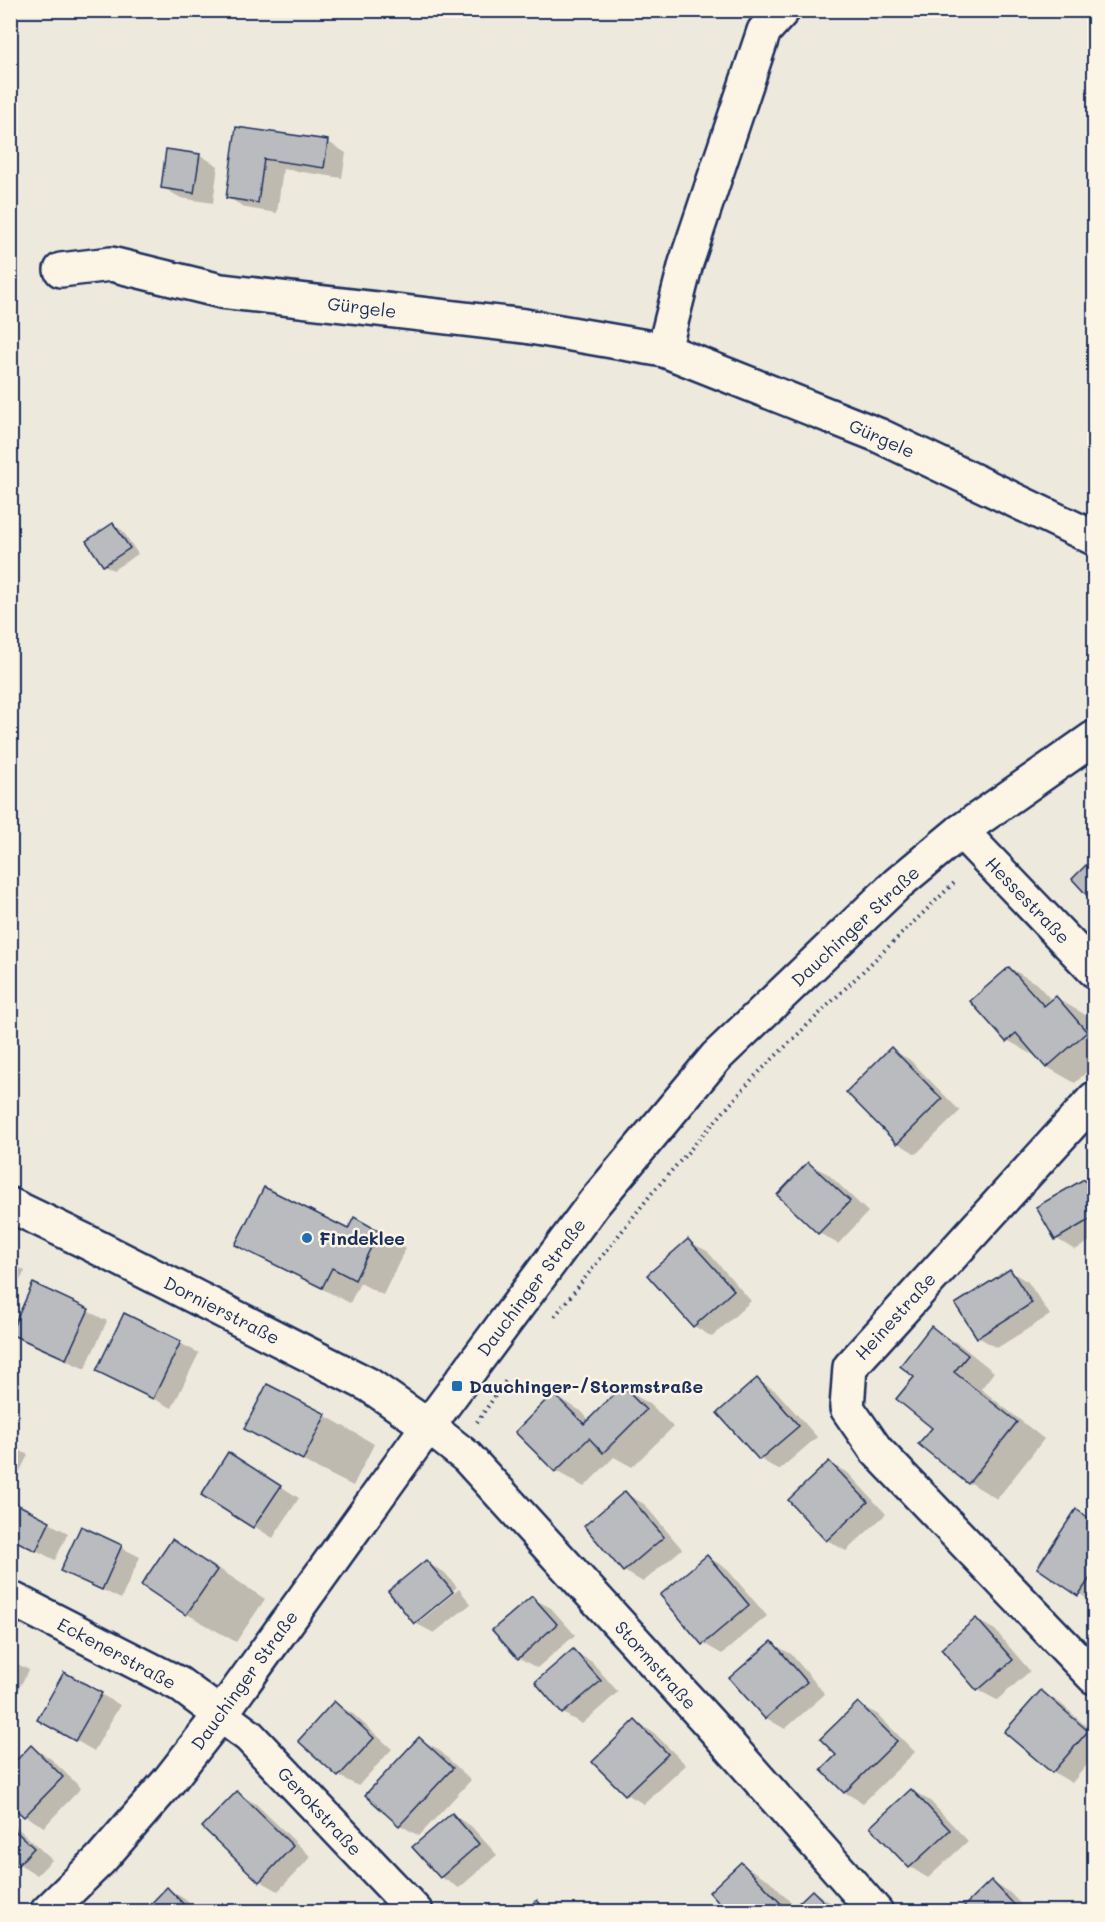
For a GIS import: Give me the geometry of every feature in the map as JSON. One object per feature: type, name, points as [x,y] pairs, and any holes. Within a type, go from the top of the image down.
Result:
[{"type":"street","points":[[664,350],[686,263],[764,31],[783,10]]},
{"type":"street","name":"Gürgele","points":[[61,270],[111,264],[221,291],[525,326],[664,350],[878,435],[1095,538]]},
{"type":"street","name":"Dauchinger Straße","points":[[46,1911],[101,1859],[168,1782],[221,1714],[428,1426],[594,1203],[716,1057],[897,884],[961,831],[1095,738]]},
{"type":"street","name":"Hessestraße","points":[[961,831],[1095,970]]},
{"type":"street","name":"Heinestraße","points":[[1092,1669],[876,1450],[847,1407],[850,1367],[1095,1099]]},
{"type":"street","name":"Dornierstraße","points":[[10,1205],[369,1385],[428,1426]]},
{"type":"street","name":"Stormstraße","points":[[428,1426],[467,1457],[876,1911]]},
{"type":"street","name":"Eckenerstraße","points":[[10,1598],[179,1684],[221,1714]]},
{"type":"street","name":"Gerokstraße","points":[[221,1714],[249,1736],[416,1911]]},
{"type":"path","points":[[548,1324],[652,1193],[755,1076],[984,854]]},
{"type":"path","points":[[458,1450],[513,1372]]},
{"type":"building","points":[[236,127],[328,140],[324,168],[264,159],[258,203],[226,198]]},
{"type":"building","points":[[166,149],[200,154],[194,193],[161,188]]},
{"type":"building","points":[[113,523],[130,548],[103,566],[86,541]]},
{"type":"building","points":[[1094,857],[1094,903],[1072,879]]},
{"type":"building","points":[[1009,967],[1044,1006],[1056,996],[1087,1032],[1046,1068],[1016,1033],[1006,1042],[970,1001]]},
{"type":"building","points":[[891,1047],[942,1099],[897,1144],[846,1092]]},
{"type":"building","points":[[808,1162],[850,1201],[818,1234],[777,1195]]},
{"type":"building","points":[[1084,1179],[1094,1197],[1094,1217],[1055,1240],[1036,1207]]},
{"type":"building","name":"Findeklee","points":[[264,1187],[348,1229],[354,1217],[379,1231],[355,1280],[332,1268],[322,1288],[235,1245]]},
{"type":"building","points":[[688,1239],[734,1290],[693,1327],[647,1275]]},
{"type":"building","points":[[1010,1269],[1032,1303],[977,1338],[955,1304]]},
{"type":"building","points":[[33,1283],[89,1309],[66,1359],[10,1334]]},
{"type":"building","points":[[124,1313],[181,1341],[153,1399],[96,1371]]},
{"type":"building","points":[[931,1326],[968,1355],[954,1372],[1017,1422],[968,1484],[918,1444],[932,1428],[896,1399],[914,1377],[900,1366]]},
{"type":"building","points":[[757,1378],[799,1426],[759,1460],[717,1413]]},
{"type":"building","points":[[267,1384],[326,1414],[303,1460],[244,1429]]},
{"type":"building","points":[[622,1386],[646,1410],[603,1453],[589,1438],[555,1472],[515,1432],[553,1393],[584,1424]]},
{"type":"building","points":[[228,1452],[281,1486],[253,1528],[201,1495]]},
{"type":"building","points":[[829,1461],[868,1502],[826,1541],[788,1500]]},
{"type":"building","points":[[625,1491],[664,1537],[623,1572],[584,1526]]},
{"type":"building","points":[[11,1501],[50,1521],[36,1551],[10,1538]]},
{"type":"building","points":[[1076,1509],[1094,1522],[1094,1572],[1078,1596],[1037,1568]]},
{"type":"building","points":[[81,1526],[122,1545],[102,1590],[60,1571]]},
{"type":"building","points":[[172,1539],[217,1570],[186,1615],[141,1585]]},
{"type":"building","points":[[707,1555],[749,1605],[702,1645],[660,1595]]},
{"type":"building","points":[[426,1560],[453,1592],[414,1624],[388,1591]]},
{"type":"building","points":[[532,1596],[557,1624],[518,1659],[492,1630]]},
{"type":"building","points":[[976,1618],[1013,1660],[977,1691],[941,1649]]},
{"type":"building","points":[[772,1641],[807,1682],[765,1719],[729,1678]]},
{"type":"building","points":[[573,1649],[601,1681],[562,1714],[535,1682]]},
{"type":"building","points":[[64,1672],[102,1693],[75,1741],[37,1720]]},
{"type":"building","points":[[1041,1690],[1088,1731],[1052,1773],[1004,1732]]},
{"type":"building","points":[[334,1701],[374,1738],[338,1777],[298,1741]]},
{"type":"building","points":[[858,1702],[897,1741],[844,1793],[821,1770],[836,1755],[820,1739]]},
{"type":"building","points":[[635,1720],[668,1754],[625,1795],[592,1762]]},
{"type":"building","points":[[419,1737],[453,1768],[399,1826],[365,1795]]},
{"type":"building","points":[[31,1745],[63,1777],[24,1817],[10,1804],[10,1767]]},
{"type":"building","points":[[911,1789],[950,1830],[909,1868],[870,1827]]},
{"type":"building","points":[[237,1791],[293,1846],[259,1882],[202,1827]]},
{"type":"building","points":[[452,1813],[479,1844],[440,1878],[412,1847]]},
{"type":"building","points":[[10,1826],[34,1848],[17,1866],[10,1859]]},
{"type":"building","points":[[741,1862],[789,1912],[727,1912],[709,1892]]},
{"type":"building","points":[[991,1880],[1021,1912],[958,1912]]},
{"type":"building","points":[[167,1887],[191,1912],[143,1912]]},
{"type":"building","points":[[812,1890],[834,1912],[789,1912]]},
{"type":"building","points":[[537,1900],[547,1912],[525,1912]]},
{"type":"place","name":"Findeklee","points":[[307,1238]]},
{"type":"place","name":"Dauchinger-/Stormstraße","points":[[457,1386]]}]
